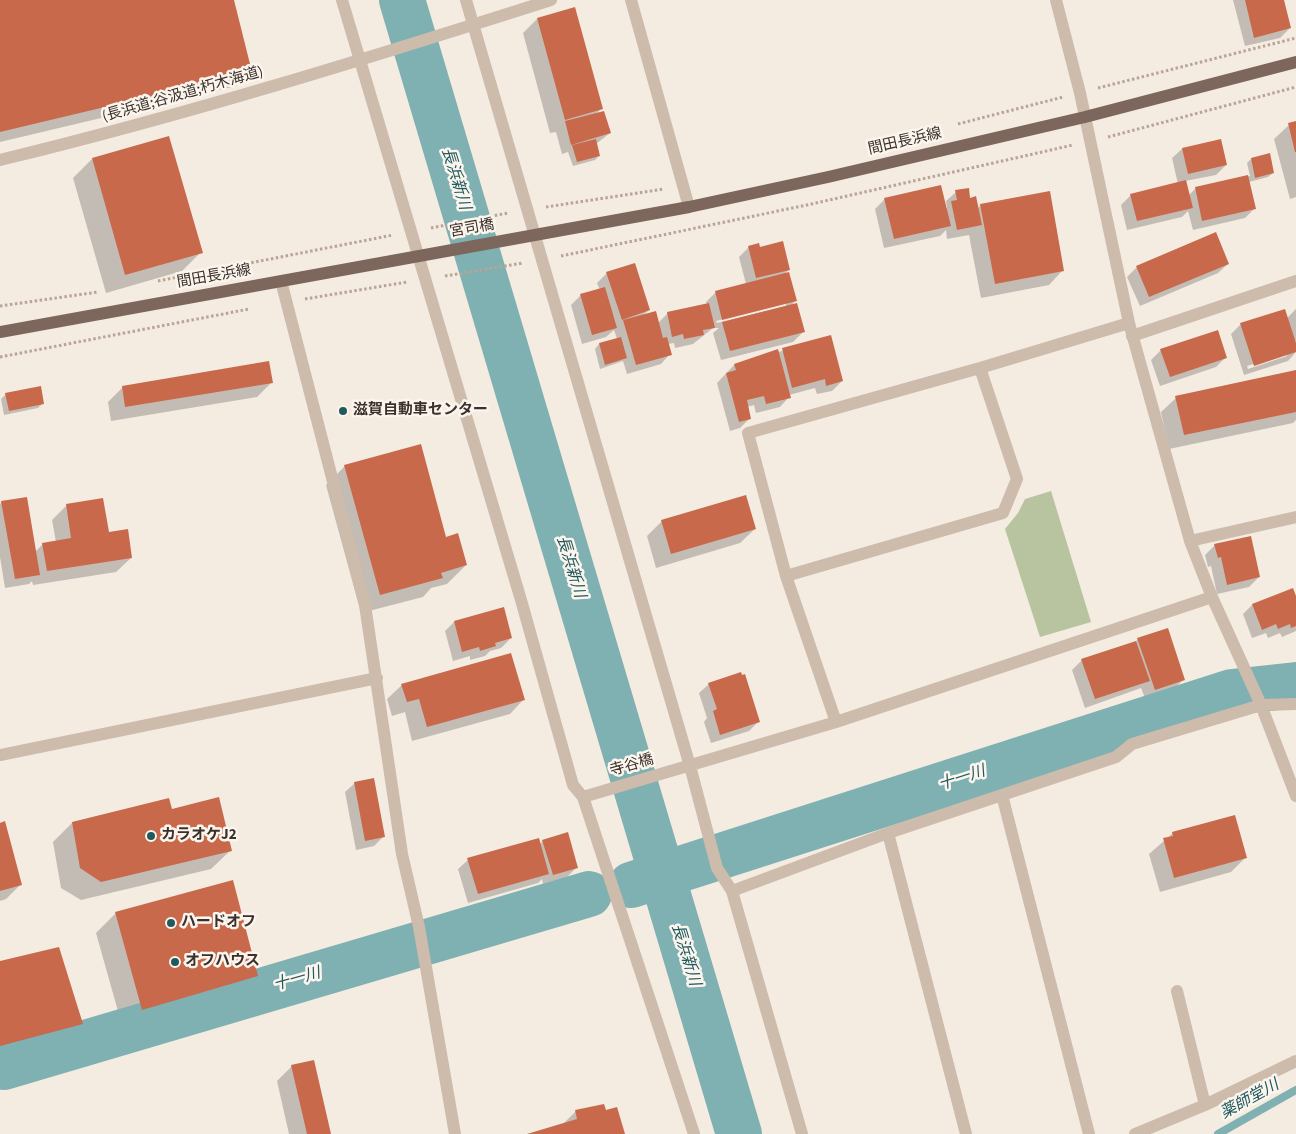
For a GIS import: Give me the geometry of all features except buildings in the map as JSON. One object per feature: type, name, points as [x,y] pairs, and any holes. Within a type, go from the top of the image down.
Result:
[{"type":"main road","name":"間田長浜線","points":[[517,238],[688,207],[828,178],[1085,116],[1296,62]]},
{"type":"main road","name":"宮司橋","points":[[433,253],[517,238]]},
{"type":"main road","name":"間田長浜線","points":[[0,332],[433,253]]},
{"type":"street","points":[[342,0],[361,60],[416,256],[520,600],[573,786],[590,795],[694,1134]]},
{"type":"street","points":[[466,0],[529,209],[683,768],[717,868],[732,891],[802,1134]]},
{"type":"street","name":"(長浜道;谷汲道;朽木海道)","points":[[0,160],[94,137],[361,60],[551,0]]},
{"type":"street","points":[[631,0],[684,186],[688,207]]},
{"type":"street","points":[[1056,0],[1080,93],[1132,336],[1190,541],[1212,597],[1260,702],[1296,796]]},
{"type":"street","points":[[281,281],[365,604],[402,854],[419,927],[455,1134]]},
{"type":"street","points":[[1132,336],[1296,281]]},
{"type":"street","points":[[836,722],[786,576],[748,433],[980,368],[1129,323]]},
{"type":"street","points":[[786,576],[1003,513],[1017,479],[980,368]]},
{"type":"street","points":[[1190,541],[1296,517]]},
{"type":"street","name":"寺谷橋","points":[[590,795],[836,722],[1212,597]]},
{"type":"street","points":[[0,755],[377,678]]},
{"type":"street","points":[[732,891],[888,833],[1116,756],[1132,744],[1260,702],[1296,704]]},
{"type":"street","points":[[1002,794],[1089,1134]]},
{"type":"street","points":[[888,833],[966,1134]]},
{"type":"street","points":[[1177,991],[1205,1105]]},
{"type":"street","points":[[1135,1134],[1205,1105],[1296,1061]]},
{"type":"path","points":[[948,127],[1296,38]]},
{"type":"path","points":[[151,283],[529,209],[684,186]]},
{"type":"path","points":[[0,357],[286,302],[542,260]]},
{"type":"path","points":[[0,306],[103,292]]},
{"type":"green space","points":[[1051,491],[1091,622],[1040,637],[1005,529],[1018,513],[1025,499]]},
{"type":"waterway","name":"長浜新川","points":[[402,0],[739,1134]]},
{"type":"waterway","name":"十一川","points":[[631,885],[1232,692],[1296,685]]},
{"type":"waterway","name":"十一川","points":[[4,1067],[589,894]]},
{"type":"waterway","name":"薬師堂川","points":[[1218,1134],[1296,1090]]},
{"type":"place","name":"滋賀自動車センター","points":[[343,411]]},
{"type":"place","name":"カラオケJ2","points":[[151,836]]},
{"type":"place","name":"ハードオフ","points":[[171,923]]},
{"type":"place","name":"オフハウス","points":[[175,962]]}]
